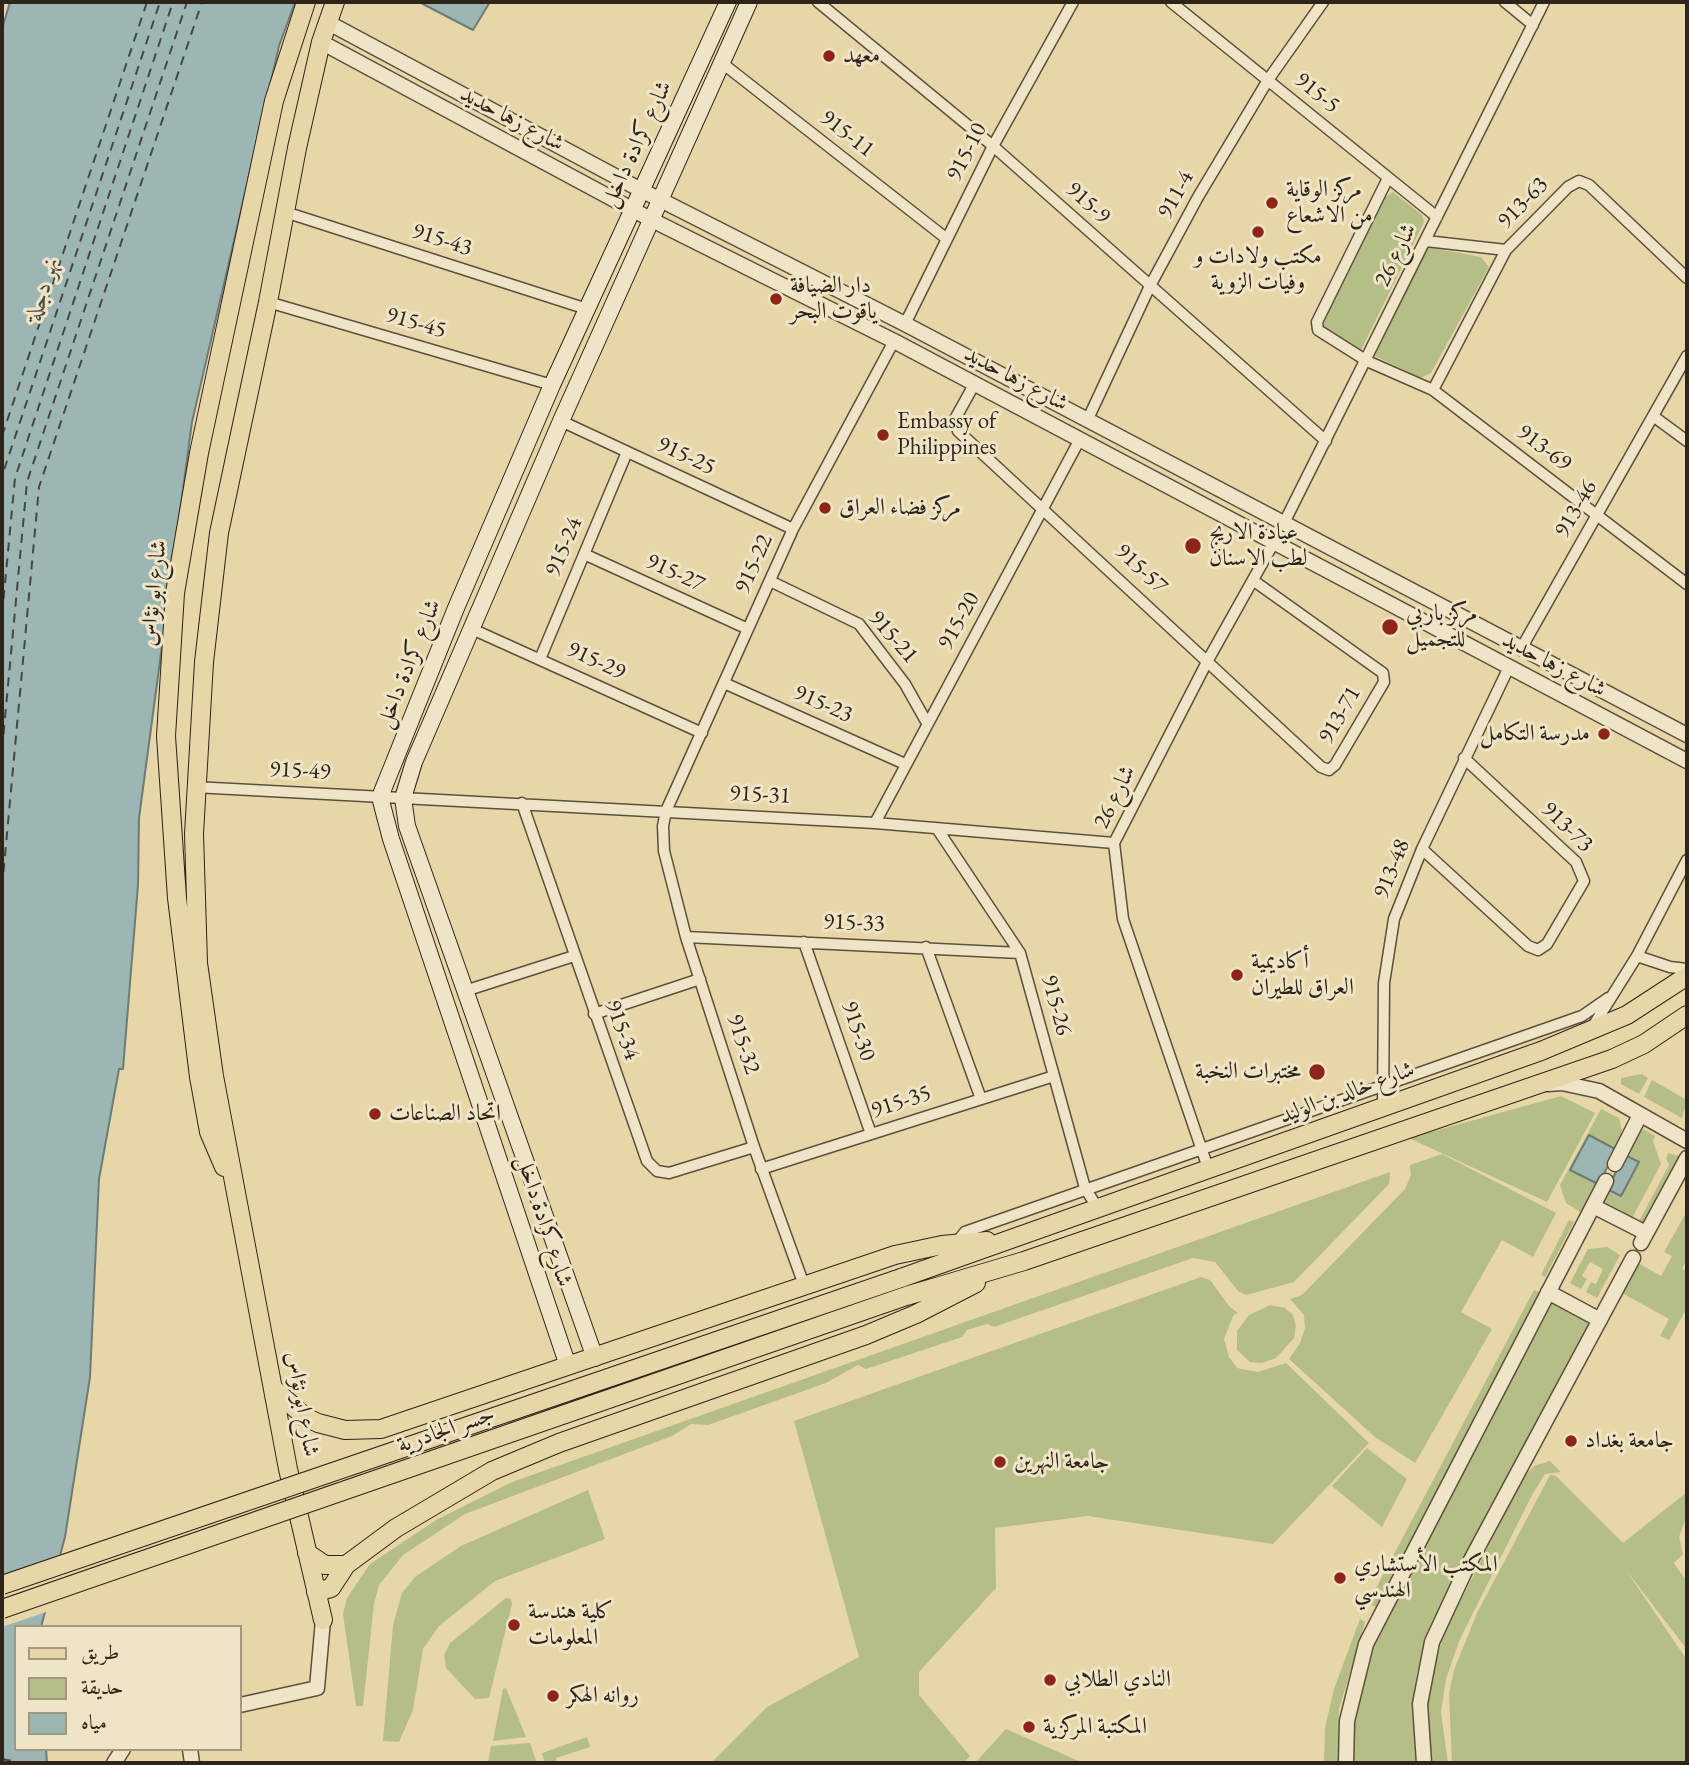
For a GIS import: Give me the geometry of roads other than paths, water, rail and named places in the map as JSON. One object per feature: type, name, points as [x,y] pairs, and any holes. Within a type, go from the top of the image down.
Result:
[{"type":"main road","name":"شارع ابو نؤاس","points":[[236,1196],[209,1132],[199,1077],[177,898],[166,736],[175,593],[199,453],[274,101],[306,2]]},
{"type":"main road","name":"شارع ابو نؤاس","points":[[323,1620],[288,1469],[214,1076],[198,963],[194,787],[204,662],[219,533],[321,42],[335,2]]},
{"type":"main road","name":"شارع كرادة داخل","points":[[568,1366],[390,839],[380,797],[456,608],[552,385],[727,2]]},
{"type":"main road","name":"شارع كرادة داخل","points":[[595,1358],[468,990],[407,826],[403,798],[415,762],[561,421],[749,2]]},
{"type":"main road","name":"شارع خالد بن الوليد","points":[[1014,1238],[1590,1032],[1627,1015],[1687,976]]},
{"type":"main road","points":[[317,1592],[331,1588],[346,1565],[422,1510],[514,1461],[866,1335],[916,1314],[1024,1261],[1612,1059],[1644,1044],[1687,1014]]},
{"type":"main road","points":[[275,1390],[294,1408],[318,1423],[345,1430],[392,1426],[911,1250],[1014,1238]]},
{"type":"main road","name":"جسر الجادرية","points":[[2,1586],[1014,1238]]},
{"type":"main road","name":"جسر الجادرية","points":[[2,1609],[906,1296],[1024,1261]]},
{"type":"main road","points":[[307,1553],[325,1565],[346,1565]]},
{"type":"main road","points":[[323,1620],[346,1565]]},
{"type":"street","name":"915-9","points":[[818,2],[993,146],[1326,441]]},
{"type":"street","name":"915-10","points":[[905,324],[993,146],[1073,2]]},
{"type":"street","name":"915-5","points":[[1171,2],[1437,217]]},
{"type":"street","name":"911-4","points":[[1087,421],[1150,286],[1198,197],[1268,80],[1323,2]]},
{"type":"street","points":[[1505,2],[1533,25]]},
{"type":"street","name":"شارع 26","points":[[1283,525],[1544,2]]},
{"type":"street","name":"شارع زها حديد","points":[[327,22],[660,200],[905,324],[1687,735]]},
{"type":"street","name":"شارع زها حديد","points":[[321,42],[652,220],[975,383],[1273,544],[1687,761]]},
{"type":"street","name":"915-11","points":[[722,63],[947,239]]},
{"type":"street","name":"913-69","points":[[1388,178],[1317,322],[1318,330],[1367,361],[1433,390],[1687,584]]},
{"type":"street","name":"913-63","points":[[1433,390],[1506,250],[1568,187],[1579,181],[1589,185],[1687,278]]},
{"type":"street","name":"915-43","points":[[285,212],[587,309]]},
{"type":"street","points":[[1426,242],[1506,250]]},
{"type":"street","name":"915-45","points":[[268,302],[552,385]]},
{"type":"street","points":[[894,341],[905,324]]},
{"type":"street","name":"915-22","points":[[666,811],[793,529],[894,341]]},
{"type":"street","name":"913-46","points":[[1522,646],[1687,356]]},
{"type":"street","name":"915-57","points":[[975,383],[954,425],[1209,660]]},
{"type":"street","points":[[1653,416],[1687,441]]},
{"type":"street","name":"915-25","points":[[561,421],[793,529]]},
{"type":"street","name":"915-20","points":[[875,823],[1080,439]]},
{"type":"street","name":"915-24","points":[[540,659],[627,452]]},
{"type":"street","name":"شارع 26","points":[[1209,1168],[1123,919],[1114,843],[1273,544]]},
{"type":"street","name":"915-27","points":[[584,554],[748,629]]},
{"type":"street","name":"915-21","points":[[770,581],[859,624],[890,661],[928,723]]},
{"type":"street","name":"913-71","points":[[1209,660],[1321,768],[1329,770],[1335,765],[1384,682],[1383,673],[1254,581]]},
{"type":"street","name":"915-29","points":[[472,629],[702,733]]},
{"type":"street","name":"913-48","points":[[1383,1106],[1384,983],[1394,919],[1422,849],[1509,667]]},
{"type":"street","name":"915-23","points":[[724,683],[905,764]]},
{"type":"street","name":"913-73","points":[[1422,849],[1528,946],[1538,950],[1547,944],[1584,881],[1576,862],[1464,758]]},
{"type":"street","name":"915-49","points":[[194,787],[403,798]]},
{"type":"street","name":"915-31","points":[[403,798],[875,823],[1114,843]]},
{"type":"street","name":"915-34","points":[[522,803],[647,1161],[657,1171],[669,1173],[754,1147]]},
{"type":"street","name":"915-32","points":[[666,811],[663,827],[664,850],[686,937],[761,1169],[804,1285]]},
{"type":"street","name":"915-26","points":[[938,830],[1020,953],[1085,1188],[1097,1207]]},
{"type":"street","points":[[1590,1032],[1608,998],[1637,956],[1687,860]]},
{"type":"street","name":"915-33","points":[[686,937],[1020,953]]},
{"type":"street","name":"915-30","points":[[804,942],[871,1134]]},
{"type":"street","points":[[926,947],[981,1099]]},
{"type":"street","points":[[468,990],[574,956]]},
{"type":"street","points":[[1637,956],[1670,967],[1687,969]]},
{"type":"street","points":[[594,1014],[700,979]]},
{"type":"street","points":[[956,1243],[965,1232],[1085,1188],[1582,1016],[1608,998]]},
{"type":"street","name":"915-35","points":[[761,1169],[1054,1076]]},
{"type":"street","points":[[1526,1089],[1562,1083],[1585,1087],[1613,1098],[1687,1141]]},
{"type":"street","points":[[1615,1164],[1640,1115]]},
{"type":"street","points":[[1592,1206],[1644,1238],[1687,1158]]},
{"type":"street","points":[[1346,1763],[1347,1721],[1366,1644],[1606,1181]]},
{"type":"street","points":[[1424,1763],[1420,1703],[1432,1642],[1465,1571],[1633,1258]]},
{"type":"street","points":[[1548,1292],[1600,1320]]},
{"type":"street","points":[[242,1705],[317,1688],[323,1620]]},
{"type":"water","name":"نهر دجلة","points":[[10,2],[295,2],[279,46],[192,422],[139,818],[138,885],[123,1069],[119,1069],[99,1179],[90,1377],[65,1537],[42,1625],[14,1625],[14,1751],[46,1751],[47,1763],[2,1763],[2,29]]},
{"type":"water","points":[[419,2],[490,2],[473,30]]},
{"type":"water","points":[[1589,1135],[1617,1150],[1598,1184],[1570,1170]]},
{"type":"water","points":[[1625,1155],[1639,1162],[1621,1196],[1607,1189]]},
{"type":"place","name":"معهد","points":[[829,56]]},
{"type":"place","name":"مركز الوقاية من الاشعاع","points":[[1272,203]]},
{"type":"place","name":"مكتب ولادات و وفيات الزوية","points":[[1258,232]]},
{"type":"place","name":"دار الضيافة ياقوت البحر","points":[[776,299]]},
{"type":"place","name":"Embassy of Philippines","points":[[883,435]]},
{"type":"place","name":"مركز فضاء العراق","points":[[825,508]]},
{"type":"place","name":"عيادة الاريج لطب الاسنان","points":[[1193,546]]},
{"type":"place","name":"مركز باربي للتجميل","points":[[1390,627]]},
{"type":"place","name":"مدرسة التكامل","points":[[1604,734]]},
{"type":"place","name":"أكاديمية العراق للطيران","points":[[1237,975]]},
{"type":"place","name":"مختبرات النخبة","points":[[1317,1072]]},
{"type":"place","name":"اتحاد الصناعات","points":[[375,1114]]},
{"type":"place","name":"جامعة بغداد","points":[[1571,1441]]},
{"type":"place","name":"جامعة النهرين","points":[[1000,1462]]},
{"type":"place","name":"المكتب الأستشاري الهندسي","points":[[1340,1578]]},
{"type":"place","name":"كلية هندسة المعلومات","points":[[514,1625]]},
{"type":"place","name":"النادي الطلابي","points":[[1050,1680]]},
{"type":"place","name":"روانه الهكر","points":[[553,1696]]},
{"type":"place","name":"المكتبة المركزية","points":[[1029,1727]]}]
